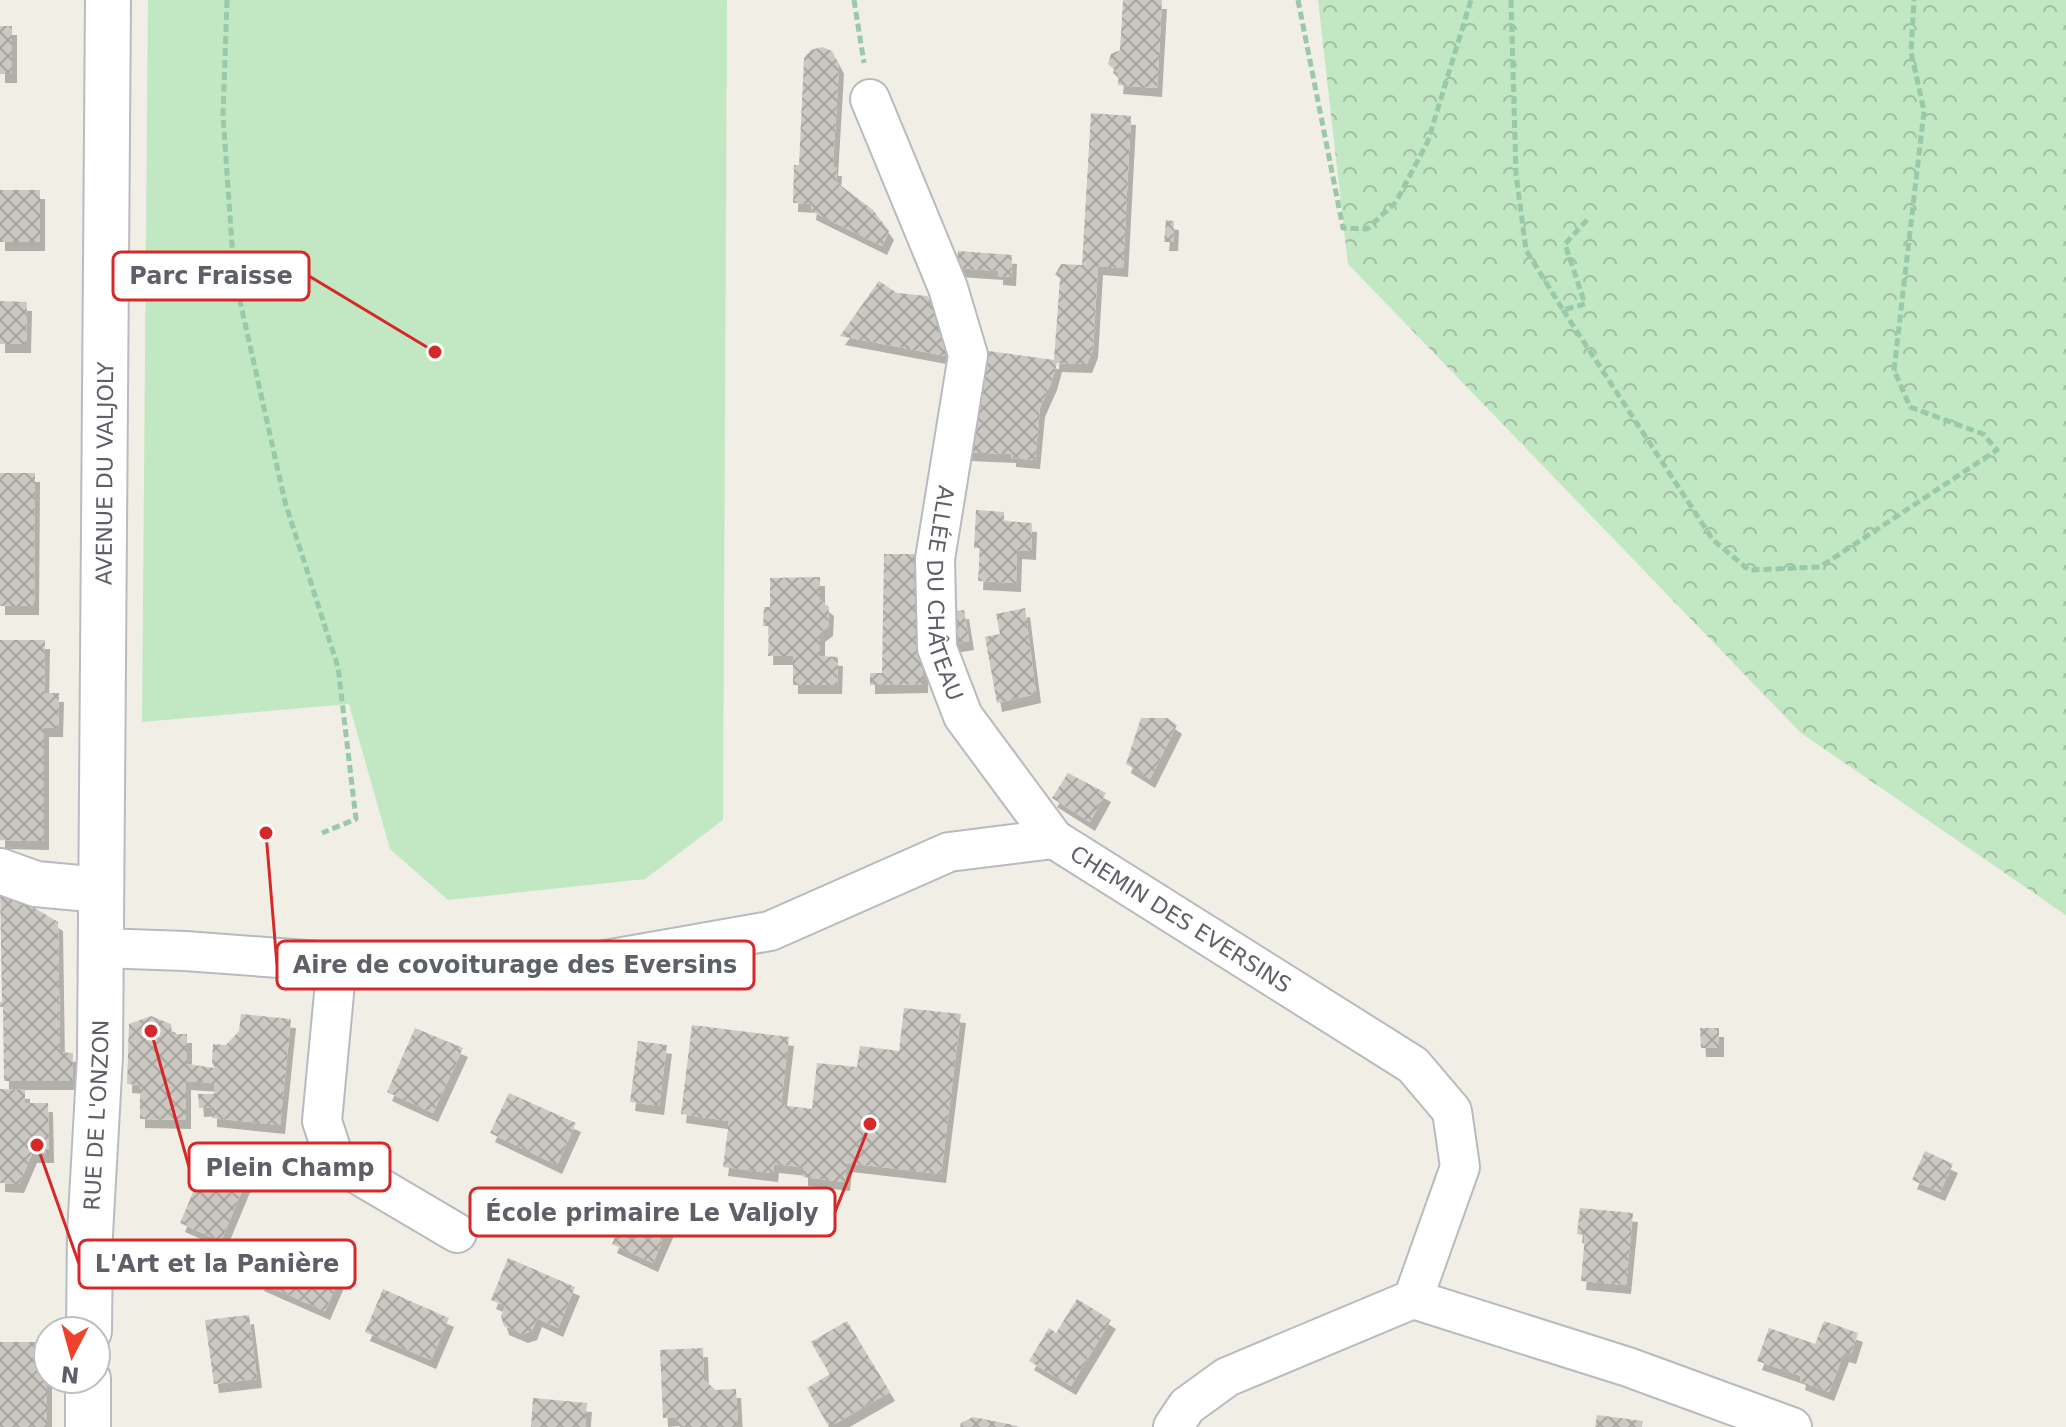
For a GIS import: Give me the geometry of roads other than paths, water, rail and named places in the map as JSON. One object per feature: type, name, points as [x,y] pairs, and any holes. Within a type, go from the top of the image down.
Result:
[{"type":"main road","name":"AVENUE DU VALJOLY","points":[[101,948],[108,0]]},
{"type":"main road","points":[[0,871],[36,884],[101,890]]},
{"type":"main road","name":"RUE DE L'ONZON","points":[[89,1315],[90,1234],[100,1056],[101,948]]},
{"type":"main road","points":[[88,1395],[88,1427]]},
{"type":"street","name":"ALLÉE DU CHÂTEAU","points":[[870,99],[948,288],[968,355],[935,559],[937,648],[963,716],[1054,839]]},
{"type":"street","name":"CHEMIN DES EVERSINS","points":[[101,948],[337,962],[566,967],[770,931],[949,852],[1054,839],[1413,1065],[1452,1111],[1460,1167],[1413,1299]]},
{"type":"street","points":[[337,962],[322,1121],[335,1161],[457,1233]]},
{"type":"street","points":[[1173,1427],[1187,1406],[1227,1377],[1413,1299],[1628,1367],[1792,1427]]},
{"type":"place","name":"Parc Fraisse","points":[[435,352]]},
{"type":"place","name":"Aire de covoiturage des Eversins","points":[[266,833]]},
{"type":"place","name":"Plein Champ","points":[[151,1031]]},
{"type":"place","name":"École primaire Le Valjoly","points":[[870,1124]]},
{"type":"place","name":"L'Art et la Panière","points":[[37,1145]]}]
